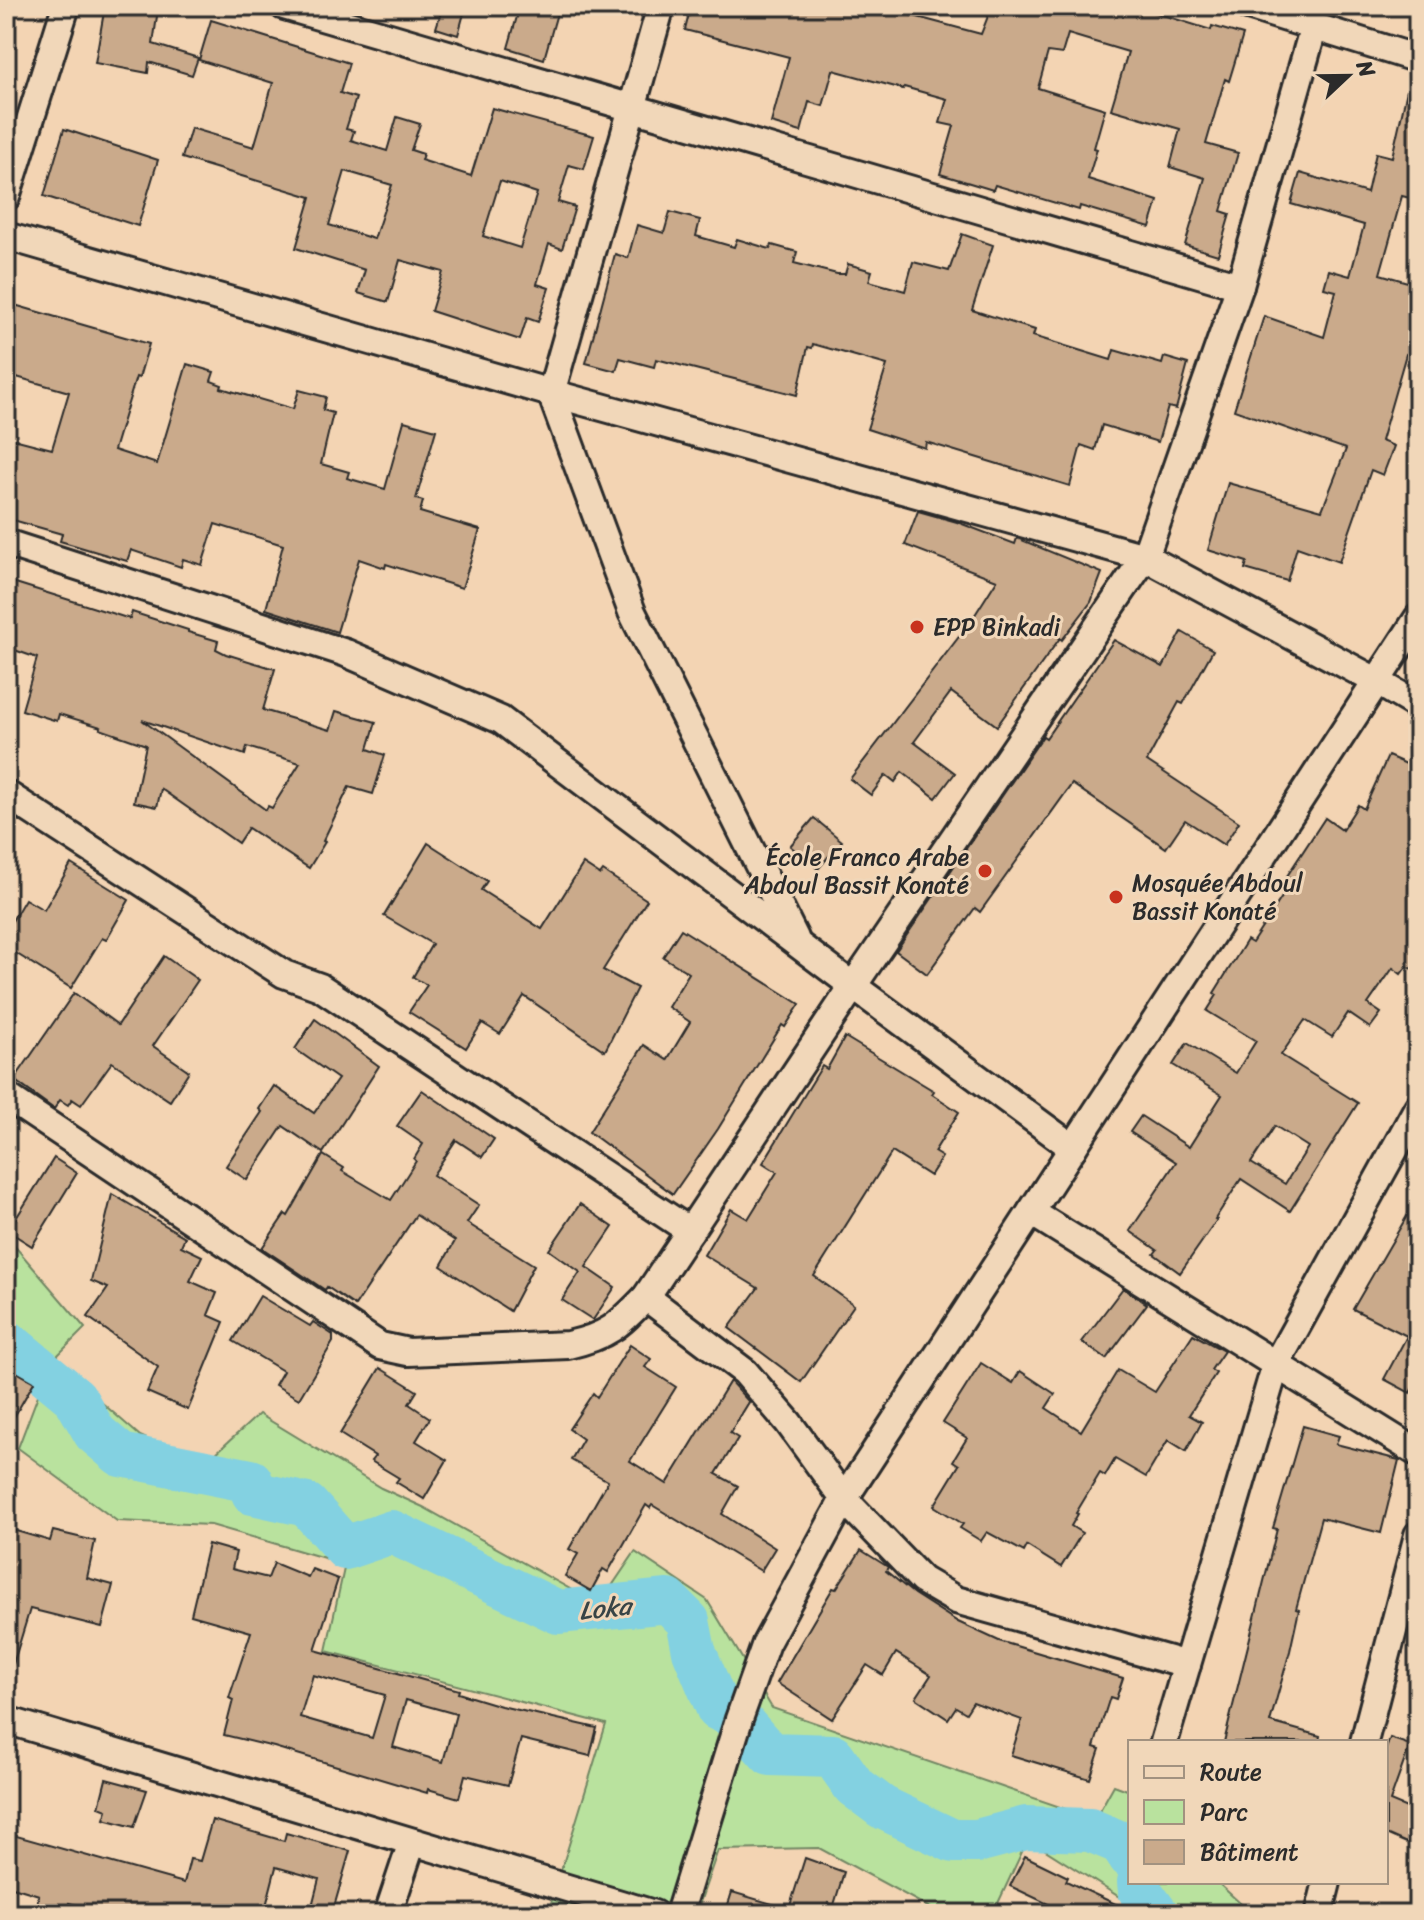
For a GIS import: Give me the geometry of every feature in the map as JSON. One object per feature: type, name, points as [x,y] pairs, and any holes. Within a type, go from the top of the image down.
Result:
[{"type":"street","points":[[6,197],[66,6]]},
{"type":"street","points":[[284,6],[1240,286]]},
{"type":"street","points":[[661,6],[551,393],[632,612],[798,945]]},
{"type":"street","points":[[1248,6],[1418,59]]},
{"type":"street","points":[[6,1096],[380,1346],[408,1352],[568,1345],[594,1339],[618,1326],[646,1297],[1145,557],[1240,286],[1314,26]]},
{"type":"street","points":[[6,236],[551,393],[1145,557],[1418,706]]},
{"type":"street","points":[[6,543],[346,653],[501,720],[1073,1148]]},
{"type":"street","points":[[679,1914],[739,1719],[766,1643],[844,1499],[1418,618]]},
{"type":"street","points":[[6,794],[284,974],[320,987],[690,1231]]},
{"type":"street","points":[[1165,1740],[1276,1364],[1418,1107]]},
{"type":"street","points":[[1031,1212],[1418,1453]]},
{"type":"street","points":[[646,1297],[745,1372],[788,1422],[844,1499],[922,1580],[956,1600],[1187,1665]]},
{"type":"street","points":[[1365,1740],[1418,1535]]},
{"type":"street","points":[[6,1720],[654,1914]]},
{"type":"street","points":[[388,1914],[412,1842]]},
{"type":"street","points":[[1319,1914],[1326,1884]]},
{"type":"green space","points":[[6,1236],[85,1328],[53,1360],[140,1436],[204,1464],[259,1414],[381,1488],[423,1507],[599,1605],[635,1552],[707,1600],[772,1708],[1095,1819],[1114,1785],[1128,1790],[1128,1884],[1219,1884],[1252,1914],[1146,1914],[1028,1839],[993,1914],[941,1914],[819,1848],[718,1850],[696,1914],[558,1914],[551,1903],[606,1724],[326,1651],[345,1564],[211,1525],[117,1521],[18,1448],[43,1382],[6,1357]]},
{"type":"building","points":[[105,6],[158,9],[153,44],[198,58],[192,75],[149,62],[148,73],[95,63]]},
{"type":"building","points":[[443,6],[466,6],[458,35],[436,28]]},
{"type":"building","points":[[520,6],[559,6],[544,59],[508,48]]},
{"type":"building","points":[[691,6],[913,6],[910,15],[981,34],[992,6],[1110,6],[1135,14],[1137,7],[1211,30],[1212,26],[1243,35],[1229,81],[1225,79],[1206,144],[1238,153],[1221,211],[1230,214],[1218,255],[1185,245],[1205,178],[1170,167],[1180,129],[1111,109],[1128,52],[1068,34],[1062,54],[1048,52],[1038,88],[1105,109],[1088,179],[1158,201],[1150,227],[1080,206],[1079,210],[995,185],[993,190],[940,174],[954,126],[940,123],[947,99],[904,87],[833,70],[823,106],[809,102],[801,132],[771,123],[789,57],[685,30]]},
{"type":"building","points":[[211,20],[349,63],[340,93],[356,98],[346,129],[354,131],[351,140],[387,151],[397,117],[420,124],[411,150],[423,154],[421,160],[471,176],[492,108],[594,136],[584,169],[569,165],[558,202],[575,207],[562,249],[549,244],[537,284],[549,288],[538,322],[527,318],[520,340],[431,311],[443,272],[400,260],[388,302],[358,293],[365,270],[296,248],[311,197],[182,158],[191,128],[254,147],[273,83],[199,60]],"holes":[[[345,171],[392,185],[374,239],[329,225]],[[500,181],[537,193],[520,248],[483,236]]]},
{"type":"building","points":[[1410,77],[1418,78],[1418,200],[1402,196],[1380,274],[1418,285],[1418,358],[1406,354],[1381,441],[1394,446],[1383,475],[1371,470],[1339,562],[1297,547],[1287,581],[1245,569],[1247,562],[1208,550],[1228,483],[1322,510],[1346,449],[1234,410],[1264,316],[1324,337],[1336,291],[1324,288],[1329,270],[1350,276],[1364,225],[1291,204],[1300,173],[1367,193],[1376,153],[1392,157]]},
{"type":"building","points":[[64,129],[158,160],[138,226],[44,196]]},
{"type":"building","points":[[670,212],[700,220],[696,236],[734,247],[737,239],[770,249],[772,245],[797,252],[794,263],[837,274],[845,274],[848,264],[872,271],[869,281],[905,291],[913,262],[949,271],[962,234],[993,245],[972,310],[1035,330],[1033,336],[1111,360],[1114,350],[1162,364],[1164,357],[1188,364],[1176,409],[1168,407],[1158,442],[1102,425],[1095,450],[1081,445],[1070,486],[926,442],[925,448],[867,429],[887,365],[813,344],[812,348],[808,347],[797,395],[656,359],[654,367],[620,358],[616,371],[586,363],[615,254],[628,258],[637,225],[664,233]]},
{"type":"building","points":[[11,304],[149,344],[114,450],[157,464],[187,364],[214,372],[211,381],[222,385],[221,388],[293,409],[299,390],[326,397],[323,410],[333,413],[321,464],[349,472],[347,478],[385,489],[404,421],[436,430],[416,499],[423,501],[420,512],[480,530],[462,588],[386,564],[385,568],[359,559],[337,632],[266,609],[283,545],[215,524],[202,565],[183,559],[181,567],[131,550],[127,561],[60,541],[62,534],[6,518],[6,437],[52,449],[69,392],[6,374],[6,320]]},
{"type":"building","points":[[918,511],[1015,544],[1017,538],[1102,573],[1091,602],[1062,640],[1060,638],[997,726],[951,692],[914,742],[955,773],[936,798],[902,772],[895,782],[886,775],[871,795],[850,779],[971,621],[997,580],[905,545]]},
{"type":"building","points":[[6,580],[130,619],[132,612],[218,641],[216,649],[226,654],[275,669],[263,710],[330,730],[336,711],[376,722],[368,749],[385,755],[373,794],[349,787],[325,842],[309,868],[248,828],[238,843],[161,789],[157,807],[134,802],[146,745],[59,714],[57,721],[22,710],[37,658],[6,647]],"holes":[[[142,720],[245,755],[247,747],[300,763],[272,808],[268,806],[266,810]]]},
{"type":"building","points":[[1182,632],[1213,650],[1183,704],[1179,702],[1147,761],[1239,822],[1224,845],[1185,820],[1166,848],[1072,784],[980,912],[975,908],[927,974],[896,951],[1043,736],[1046,738],[1114,640],[1163,667]]},
{"type":"building","points":[[1388,756],[1418,769],[1418,926],[1410,939],[1418,944],[1418,973],[1407,966],[1401,974],[1393,968],[1368,1004],[1381,1013],[1370,1028],[1348,1013],[1332,1037],[1305,1020],[1281,1055],[1358,1103],[1290,1211],[1241,1179],[1180,1273],[1154,1254],[1157,1250],[1130,1231],[1176,1162],[1130,1132],[1141,1116],[1189,1147],[1222,1095],[1173,1065],[1187,1043],[1236,1073],[1256,1041],[1207,1011],[1217,995],[1214,993],[1247,940],[1252,943],[1293,880],[1287,876],[1325,818],[1342,830],[1358,805],[1364,809]],"holes":[[[1275,1126],[1308,1147],[1285,1184],[1251,1163]]]},
{"type":"building","points":[[814,818],[842,841],[818,869],[790,846]]},
{"type":"building","points":[[428,843],[487,881],[481,890],[542,929],[583,864],[600,875],[603,871],[647,900],[603,970],[637,988],[605,1051],[524,996],[500,1034],[482,1023],[466,1048],[409,1012],[427,985],[413,977],[432,944],[384,916]]},
{"type":"building","points":[[71,864],[129,900],[106,940],[102,938],[71,988],[6,947],[6,931],[25,899],[44,910]]},
{"type":"building","points":[[681,929],[800,1004],[785,1027],[782,1025],[718,1129],[673,1194],[589,1132],[644,1045],[667,1060],[690,1022],[668,1007],[689,973],[663,957]]},
{"type":"building","points":[[164,956],[198,980],[153,1046],[189,1071],[170,1101],[112,1062],[81,1105],[72,1099],[68,1105],[60,1100],[54,1109],[14,1080],[74,993],[118,1025]]},
{"type":"building","points":[[315,1019],[379,1066],[323,1153],[283,1126],[247,1180],[226,1166],[262,1112],[259,1109],[274,1086],[314,1113],[338,1079],[295,1049]]},
{"type":"building","points":[[845,1037],[934,1091],[932,1094],[959,1112],[934,1152],[942,1157],[930,1176],[892,1152],[814,1276],[854,1305],[801,1382],[729,1328],[758,1288],[704,1255],[731,1209],[748,1219],[777,1172],[763,1163],[822,1066],[827,1069]]},
{"type":"building","points":[[422,1090],[494,1139],[482,1157],[456,1140],[433,1175],[479,1205],[467,1223],[534,1265],[510,1311],[441,1266],[455,1241],[416,1215],[355,1306],[262,1248],[285,1214],[288,1216],[323,1155],[344,1168],[342,1171],[391,1200],[423,1144],[397,1126]]},
{"type":"building","points":[[54,1158],[77,1173],[32,1246],[8,1231]]},
{"type":"building","points":[[112,1194],[185,1237],[181,1246],[202,1256],[190,1281],[217,1293],[208,1315],[224,1322],[188,1410],[147,1392],[158,1367],[88,1317],[108,1288],[91,1281]]},
{"type":"building","points":[[1418,1197],[1418,1378],[1410,1393],[1384,1379],[1407,1336],[1353,1309]]},
{"type":"building","points":[[580,1204],[613,1227],[586,1267],[615,1287],[593,1320],[562,1300],[580,1272],[549,1250]]},
{"type":"building","points":[[1123,1288],[1147,1304],[1106,1359],[1082,1342]]},
{"type":"building","points":[[260,1296],[310,1326],[313,1322],[333,1335],[333,1342],[299,1399],[275,1385],[283,1371],[233,1341]]},
{"type":"building","points":[[1193,1334],[1224,1351],[1211,1370],[1216,1373],[1189,1415],[1202,1422],[1186,1451],[1168,1440],[1146,1477],[1115,1459],[1105,1476],[1100,1473],[1076,1513],[1071,1526],[1082,1533],[1061,1567],[1027,1546],[1024,1552],[987,1532],[981,1541],[960,1528],[963,1524],[934,1506],[959,1465],[953,1461],[967,1438],[943,1423],[981,1363],[1013,1383],[1020,1371],[1055,1394],[1046,1408],[1081,1431],[1118,1370],[1155,1392]]},
{"type":"building","points":[[630,1345],[651,1359],[645,1367],[676,1387],[630,1461],[667,1484],[730,1381],[749,1402],[730,1433],[738,1438],[716,1474],[738,1486],[722,1514],[775,1548],[761,1571],[652,1505],[650,1508],[646,1505],[608,1572],[603,1569],[591,1591],[565,1576],[578,1554],[569,1549],[608,1481],[571,1460],[583,1439],[569,1429],[593,1393],[597,1397]]},
{"type":"building","points":[[6,1366],[34,1382],[6,1431]]},
{"type":"building","points":[[380,1368],[417,1391],[409,1404],[430,1418],[416,1441],[447,1460],[424,1499],[396,1482],[399,1478],[371,1461],[375,1456],[340,1434]]},
{"type":"building","points":[[1303,1426],[1339,1436],[1336,1444],[1399,1460],[1381,1533],[1321,1518],[1270,1722],[1320,1736],[1319,1740],[1224,1740],[1277,1529],[1273,1528]]},
{"type":"building","points":[[6,1528],[50,1541],[53,1531],[95,1541],[87,1578],[113,1585],[102,1627],[30,1609],[11,1671],[6,1671]]},
{"type":"building","points":[[208,1544],[236,1552],[232,1569],[268,1578],[274,1563],[308,1577],[312,1569],[338,1579],[315,1650],[459,1690],[458,1693],[501,1706],[597,1728],[590,1756],[521,1739],[508,1785],[465,1775],[459,1798],[428,1789],[427,1793],[224,1735],[233,1700],[229,1698],[251,1632],[191,1615]],"holes":[[[313,1675],[385,1695],[372,1738],[300,1717]],[[406,1700],[456,1714],[443,1762],[393,1747]]]},
{"type":"building","points":[[861,1550],[888,1567],[886,1571],[914,1594],[958,1622],[999,1641],[1123,1678],[1116,1699],[1110,1697],[1094,1747],[1100,1749],[1090,1779],[1011,1755],[1022,1720],[973,1702],[966,1713],[956,1707],[948,1719],[916,1698],[931,1675],[896,1653],[883,1675],[867,1665],[832,1719],[777,1683],[833,1588],[836,1589]]},
{"type":"building","points":[[1390,1738],[1410,1745],[1390,1801],[1414,1811],[1410,1820],[1418,1824],[1418,1848],[1388,1835]]},
{"type":"building","points":[[106,1779],[147,1790],[134,1827],[104,1819],[107,1810],[99,1807]]},
{"type":"building","points":[[212,1820],[284,1841],[286,1833],[350,1851],[332,1914],[310,1914],[319,1879],[276,1867],[264,1914],[204,1914],[184,1908],[183,1914],[111,1914],[69,1903],[66,1914],[34,1914],[39,1895],[6,1885],[6,1833],[184,1883],[190,1859],[200,1861]]},
{"type":"building","points":[[1025,1856],[1068,1877],[1066,1881],[1137,1914],[1069,1914],[1010,1886]]},
{"type":"building","points":[[805,1858],[844,1872],[834,1905],[829,1903],[826,1914],[725,1914],[732,1892],[789,1909]]},
{"type":"waterway","name":"Loka","points":[[6,1341],[75,1398],[95,1433],[121,1455],[251,1481],[253,1493],[307,1505],[345,1548],[392,1532],[558,1612],[668,1601],[688,1621],[694,1651],[718,1709],[739,1719],[770,1754],[833,1756],[854,1786],[882,1807],[953,1841],[977,1841],[1026,1828],[1090,1830],[1121,1843],[1128,1854]]},
{"type":"waterway","name":"Loka","points":[[1139,1884],[1140,1891],[1157,1914]]},
{"type":"place","name":"EPP Binkadi","points":[[917,627]]},
{"type":"place","name":"École Franco Arabe Abdoul Bassit Konaté","points":[[985,871]]},
{"type":"place","name":"Mosquée Abdoul Bassit Konaté","points":[[1116,897]]}]
